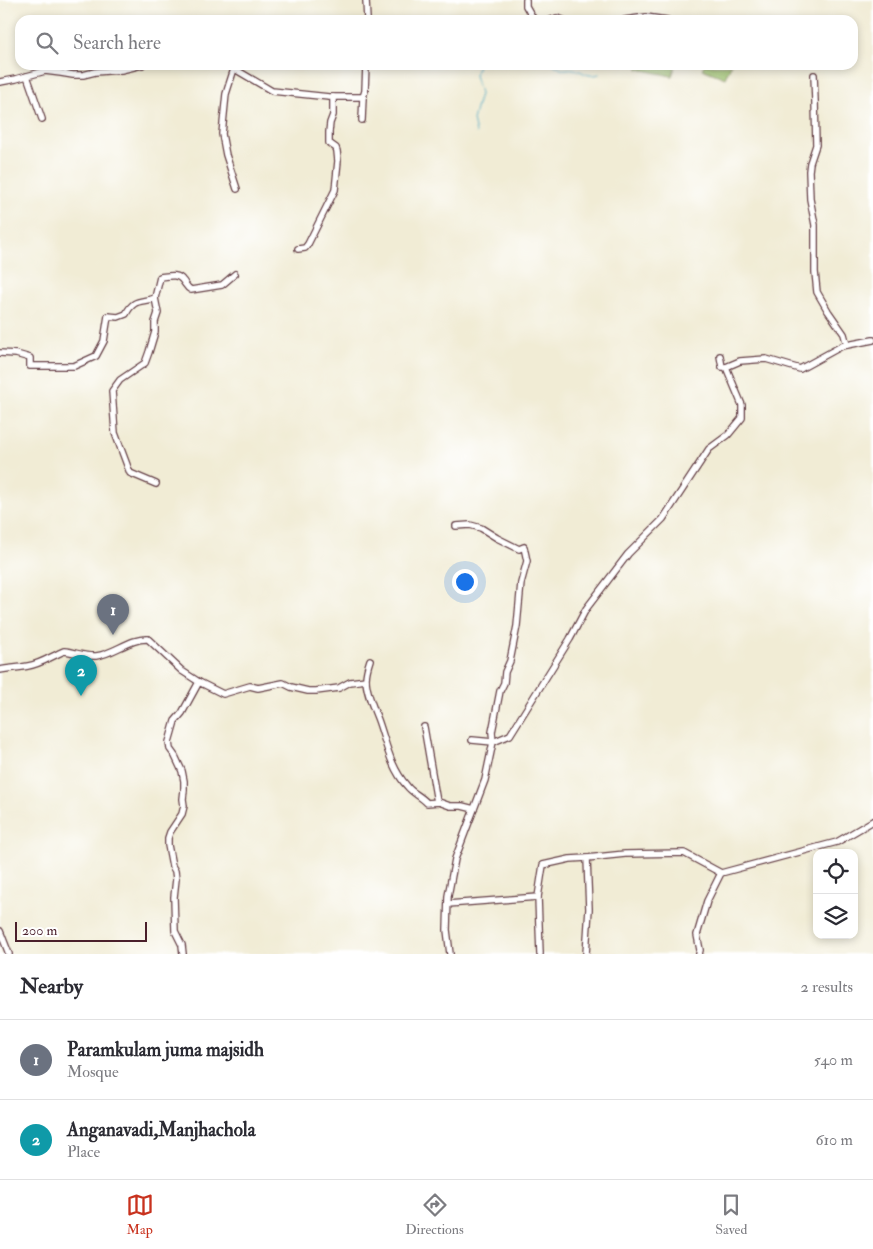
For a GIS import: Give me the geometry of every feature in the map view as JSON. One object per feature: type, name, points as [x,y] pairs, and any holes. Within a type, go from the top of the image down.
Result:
[{"type":"street","points":[[366,0],[366,15]]},
{"type":"street","points":[[526,0],[526,6],[531,15]]},
{"type":"street","points":[[0,82],[45,71],[83,75],[121,70]]},
{"type":"street","points":[[234,70],[226,94],[222,134],[226,155],[237,189]]},
{"type":"street","points":[[236,70],[272,91],[333,97],[363,97]]},
{"type":"street","points":[[362,120],[366,70]]},
{"type":"street","points":[[814,75],[816,145],[809,171],[810,199],[815,225],[817,292],[844,334],[847,345]]},
{"type":"street","points":[[27,76],[42,119]]},
{"type":"street","points":[[298,249],[305,248],[308,244],[335,190],[338,161],[337,151],[329,143],[330,123],[333,115],[333,97]]},
{"type":"street","points":[[156,484],[130,472],[115,433],[112,391],[120,380],[145,363],[155,332],[158,312],[156,298],[160,277],[178,276],[183,280],[188,289],[191,290],[222,284],[235,274]]},
{"type":"street","points":[[0,353],[16,354],[30,358],[30,366],[74,366],[96,356],[104,341],[108,316],[118,317],[126,314],[136,302],[156,298]]},
{"type":"street","points":[[726,367],[740,361],[766,359],[800,369],[842,346],[873,340]]},
{"type":"street","points":[[472,740],[493,742],[510,735],[570,639],[586,609],[628,554],[663,519],[708,449],[728,435],[742,418],[742,405],[726,367],[722,367],[720,356]]},
{"type":"street","points":[[450,954],[447,930],[448,896],[455,859],[485,780],[493,742],[492,732],[500,691],[510,661],[517,626],[521,583],[527,561],[524,546],[519,549],[481,528],[456,526]]},
{"type":"street","points":[[0,670],[29,666],[48,660],[64,651],[86,656],[97,656],[141,638],[148,639],[182,670],[199,682],[223,694],[250,686],[258,688],[283,683],[290,687],[308,691],[339,688],[350,682],[366,680]]},
{"type":"street","points":[[370,660],[366,680],[374,712],[395,770],[406,785],[427,803],[439,802],[450,806],[474,809]]},
{"type":"street","points":[[183,954],[182,946],[175,931],[174,897],[176,878],[172,866],[168,838],[182,814],[184,806],[184,781],[182,771],[170,749],[169,742],[175,721],[182,713],[199,682]]},
{"type":"street","points":[[424,726],[437,802]]},
{"type":"street","points":[[540,954],[538,897],[543,865],[570,859],[625,854],[684,853],[721,873],[837,842],[873,822]]},
{"type":"street","points":[[586,954],[588,909],[587,858]]},
{"type":"street","points":[[698,954],[700,950],[697,936],[706,901],[721,873]]},
{"type":"street","points":[[448,904],[538,897]]},
{"type":"street","points":[[0,931],[8,954]]},
{"type":"green space","points":[[643,70],[674,70],[672,76]]},
{"type":"green space","points":[[705,70],[729,70],[725,78]]},
{"type":"waterway","points":[[476,70],[475,75],[480,94],[473,120],[476,133]]},
{"type":"waterway","points":[[577,70],[588,75],[599,74]]},
{"type":"place","name":"Paramkulam juma majsidh","points":[[113,635]]},
{"type":"place","name":"Anganavadi,Manjhachola","points":[[81,696]]}]
